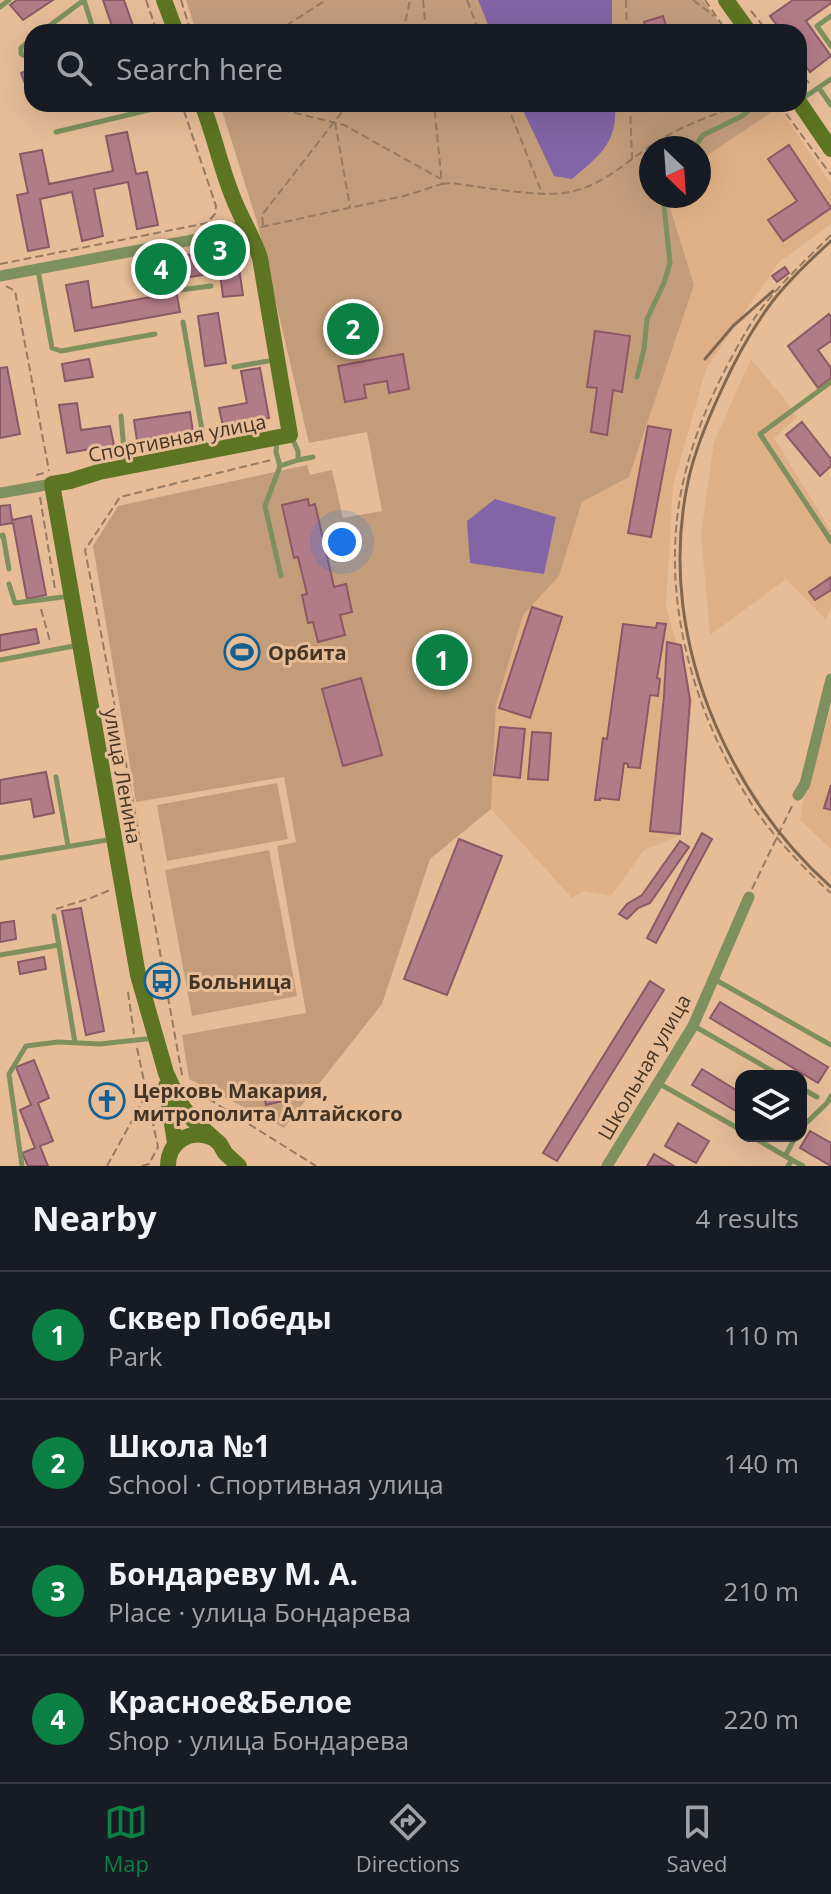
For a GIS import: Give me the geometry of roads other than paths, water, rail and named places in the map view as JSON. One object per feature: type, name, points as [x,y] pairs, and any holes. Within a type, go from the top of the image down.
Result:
[{"type":"street","points":[[164,0],[173,24]]},
{"type":"street","points":[[726,0],[743,24]]},
{"type":"street","name":"Спортивная улица","points":[[0,493],[284,437],[278,360],[260,258],[250,226],[231,194],[205,112]]},
{"type":"street","points":[[806,112],[831,149]]},
{"type":"street","points":[[0,276],[219,235],[250,226]]},
{"type":"street","name":"улица Ленина","points":[[52,484],[64,597],[80,644],[138,975],[166,1073],[175,1143]]},
{"type":"street","points":[[798,795],[805,784],[831,679]]},
{"type":"street","name":"Школьная улица","points":[[607,1166],[693,1026],[749,897]]},
{"type":"street","name":"улица Ленина","points":[[166,1073],[180,1103],[192,1119],[214,1139],[226,1160],[239,1166]]},
{"type":"street","points":[[165,1164],[175,1143],[182,1138],[205,1134],[214,1139]]},
{"type":"lane","points":[[0,7],[9,0]]},
{"type":"lane","points":[[52,24],[84,0],[92,24]]},
{"type":"lane","points":[[831,16],[817,26],[831,46]]},
{"type":"lane","points":[[807,96],[831,79]]},
{"type":"lane","points":[[819,88],[831,105]]},
{"type":"lane","points":[[56,132],[140,112]]},
{"type":"lane","points":[[702,136],[747,112]]},
{"type":"lane","points":[[637,377],[647,319],[670,263],[664,208]]},
{"type":"lane","points":[[174,244],[180,290],[211,286]]},
{"type":"lane","points":[[38,269],[52,348],[61,351],[155,334]]},
{"type":"lane","points":[[183,322],[206,452]]},
{"type":"lane","points":[[234,367],[278,360]]},
{"type":"lane","points":[[831,382],[760,434],[831,541]]},
{"type":"lane","points":[[121,416],[126,467]]},
{"type":"lane","points":[[281,576],[265,506],[279,462],[276,452],[284,437],[298,451],[298,460]]},
{"type":"lane","points":[[279,462],[313,457]]},
{"type":"lane","points":[[0,536],[3,535],[9,569]]},
{"type":"lane","points":[[9,584],[15,603],[64,597]]},
{"type":"lane","points":[[0,660],[80,644]]},
{"type":"lane","points":[[56,777],[68,846]]},
{"type":"lane","points":[[0,858],[114,838]]},
{"type":"lane","points":[[54,916],[75,1043]]},
{"type":"lane","points":[[0,955],[59,945]]},
{"type":"lane","points":[[713,979],[831,1045]]},
{"type":"lane","points":[[693,1026],[770,1070]]},
{"type":"lane","points":[[22,1166],[9,1074],[26,1046],[58,1042],[100,1044],[156,1038]]},
{"type":"lane","points":[[658,1082],[735,1127]]},
{"type":"lane","points":[[807,1091],[817,1097]]},
{"type":"lane","points":[[807,1122],[831,1096]]},
{"type":"lane","points":[[761,1142],[785,1156],[790,1163],[803,1166]]},
{"type":"lane","points":[[785,1156],[793,1142]]},
{"type":"railway","points":[[831,241],[779,294],[750,334],[738,357],[699,444],[689,477],[680,540],[680,572],[688,635],[704,696],[716,726],[738,771],[764,813],[795,852],[831,887]]},
{"type":"railway","points":[[705,359],[733,326],[773,291]]},
{"type":"place","name":"Бондареву М. А.","points":[[220,250]]},
{"type":"place","name":"Красное&Белое","points":[[161,269]]},
{"type":"place","name":"Школа №1","points":[[353,329]]},
{"type":"place","name":"Орбита","points":[[242,652]]},
{"type":"place","name":"Сквер Победы","points":[[442,660]]},
{"type":"place","name":"Больница","points":[[162,981]]},
{"type":"place","name":"Церковь Макария, митрополита Алтайского","points":[[107,1101]]}]
